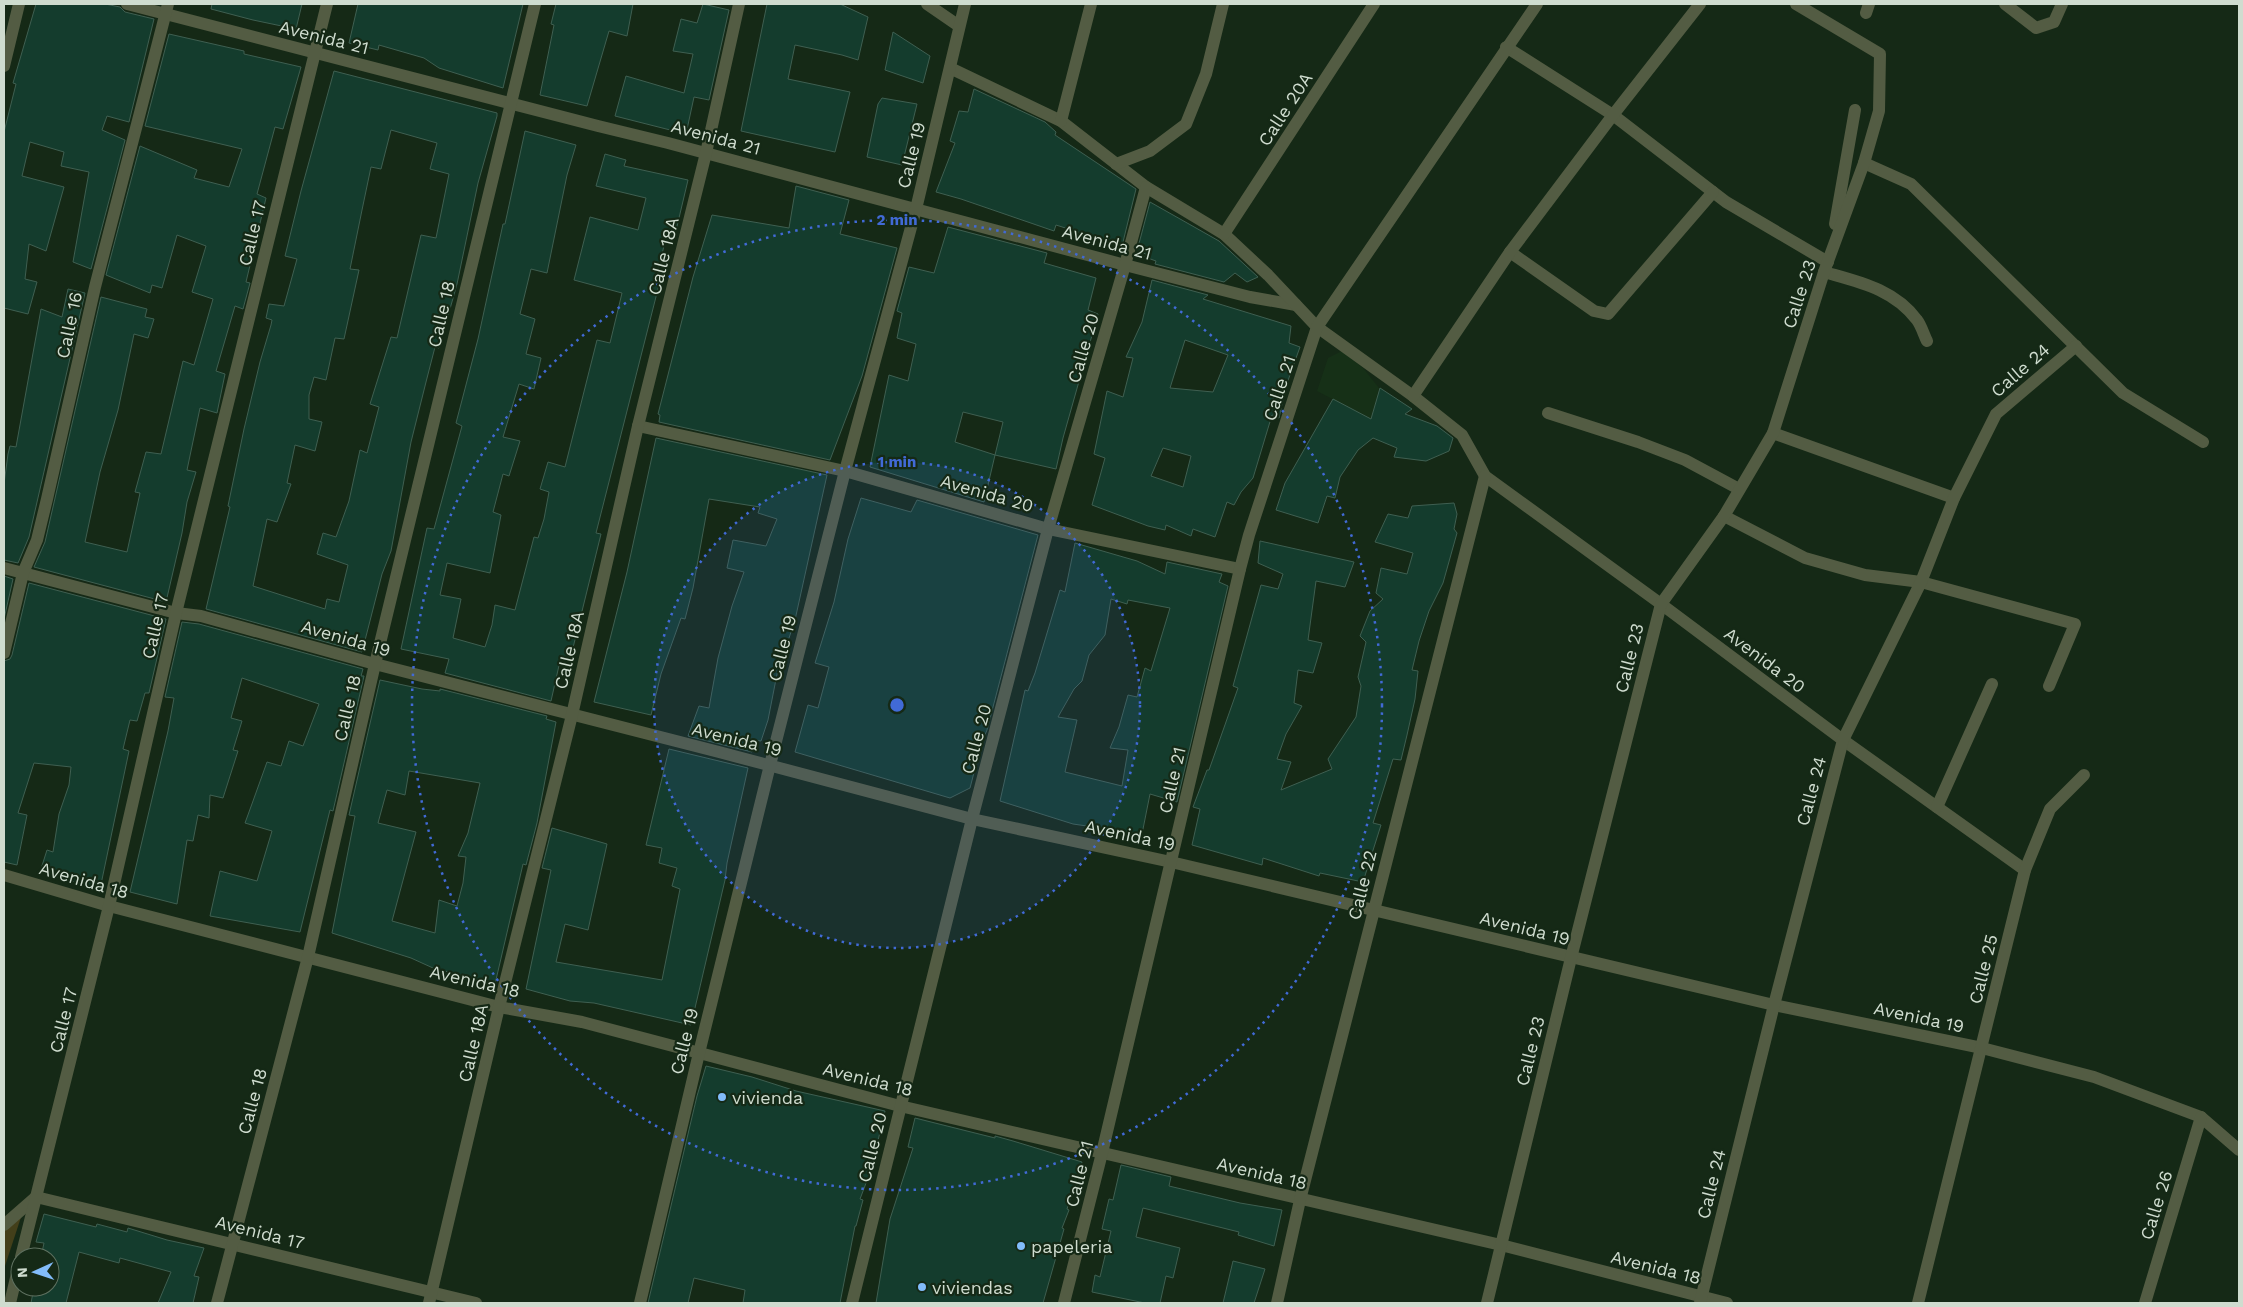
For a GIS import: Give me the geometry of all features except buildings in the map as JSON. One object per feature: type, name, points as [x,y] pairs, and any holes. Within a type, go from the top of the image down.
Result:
[{"type":"street","points":[[4,66],[19,4]]},
{"type":"street","name":"Avenida 21","points":[[127,4],[167,9],[315,53],[706,153],[1125,265],[1250,297],[1296,305]]},
{"type":"street","name":"Calle 17","points":[[24,1247],[109,906],[176,613],[327,4]]},
{"type":"street","name":"Calle 18","points":[[217,1303],[308,957],[375,664],[535,4]]},
{"type":"street","name":"Calle 18A","points":[[431,1298],[499,1007],[572,716],[638,426],[706,153],[739,4]]},
{"type":"street","points":[[927,4],[959,26]]},
{"type":"street","name":"Calle 19","points":[[640,1303],[770,765],[845,471],[916,209],[965,4]]},
{"type":"street","points":[[1061,122],[1091,4]]},
{"type":"street","points":[[1116,164],[1150,151],[1186,124],[1206,74],[1222,4]]},
{"type":"street","name":"Calle 20A","points":[[1224,234],[1374,4]]},
{"type":"street","name":"Calle 21","points":[[1064,1303],[1102,1152],[1240,569],[1249,535],[1317,327],[1537,4]]},
{"type":"street","points":[[1413,396],[1510,252],[1613,115],[1700,4]]},
{"type":"street","name":"Calle 23","points":[[1487,1303],[1571,958],[1661,604],[1724,516],[1773,433],[1826,267],[1864,163],[1878,112],[1880,54],[1796,4]]},
{"type":"street","points":[[2005,4],[2036,28],[2054,22],[2062,4]]},
{"type":"street","name":"Calle 16","points":[[4,653],[23,573],[36,540],[47,500],[96,287],[167,9]]},
{"type":"street","points":[[1506,47],[1613,115],[1726,202],[1826,267],[1875,286],[1895,298],[1918,320],[1926,341]]},
{"type":"street","points":[[950,68],[1061,122],[1146,187],[1224,234],[1317,327],[1413,396],[1462,435],[1484,476]]},
{"type":"street","points":[[1836,239],[1835,223],[1855,110]]},
{"type":"street","points":[[1864,163],[1911,184],[2123,393],[2203,442]]},
{"type":"street","name":"Calle 20","points":[[852,1303],[972,819],[1048,529],[1146,187]]},
{"type":"street","points":[[1510,252],[1594,310],[1608,314],[1713,192]]},
{"type":"street","name":"Calle 24","points":[[1701,1300],[1774,1005],[1843,740],[1921,582],[1954,498],[1996,414],[2076,346]]},
{"type":"street","points":[[1548,414],[1638,442],[1685,460],[1740,489]]},
{"type":"street","name":"Avenida 20","points":[[638,426],[845,471],[1048,529],[1240,569]]},
{"type":"street","points":[[1773,433],[1954,498]]},
{"type":"street","name":"Avenida 20","points":[[1484,476],[1661,604],[1843,740],[2026,870]]},
{"type":"street","name":"Calle 22","points":[[1277,1303],[1300,1200],[1484,476]]},
{"type":"street","points":[[1724,516],[1804,558],[1865,575],[1921,582],[2075,624],[2049,686]]},
{"type":"street","name":"Avenida 19","points":[[4,568],[176,613],[201,616],[572,716],[770,765],[972,819],[1171,862],[1374,909],[1571,958],[1774,1005],[1982,1048],[2094,1077],[2201,1117],[2239,1150]]},
{"type":"street","points":[[1936,807],[1992,684]]},
{"type":"street","name":"Calle 25","points":[[1918,1303],[2026,870],[2050,809],[2084,775]]},
{"type":"street","name":"Avenida 18","points":[[4,875],[109,906],[499,1007],[582,1022],[900,1106],[1501,1245],[1701,1300],[1728,1303]]},
{"type":"street","name":"Calle 26","points":[[2145,1303],[2201,1117]]},
{"type":"street","points":[[4,1225],[36,1197]]},
{"type":"street","name":"Avenida 17","points":[[36,1197],[232,1243],[431,1298],[476,1303]]},
{"type":"shaded area","points":[[1342,351],[1363,368],[1379,388],[1371,419],[1317,391],[1328,358]]},
{"type":"shaded area","points":[[25,1205],[4,1269],[4,1224]]},
{"type":"place","name":"vivienda","points":[[722,1097]]},
{"type":"place","name":"papeleria","points":[[1021,1246]]},
{"type":"place","name":"viviendas","points":[[922,1287]]}]
